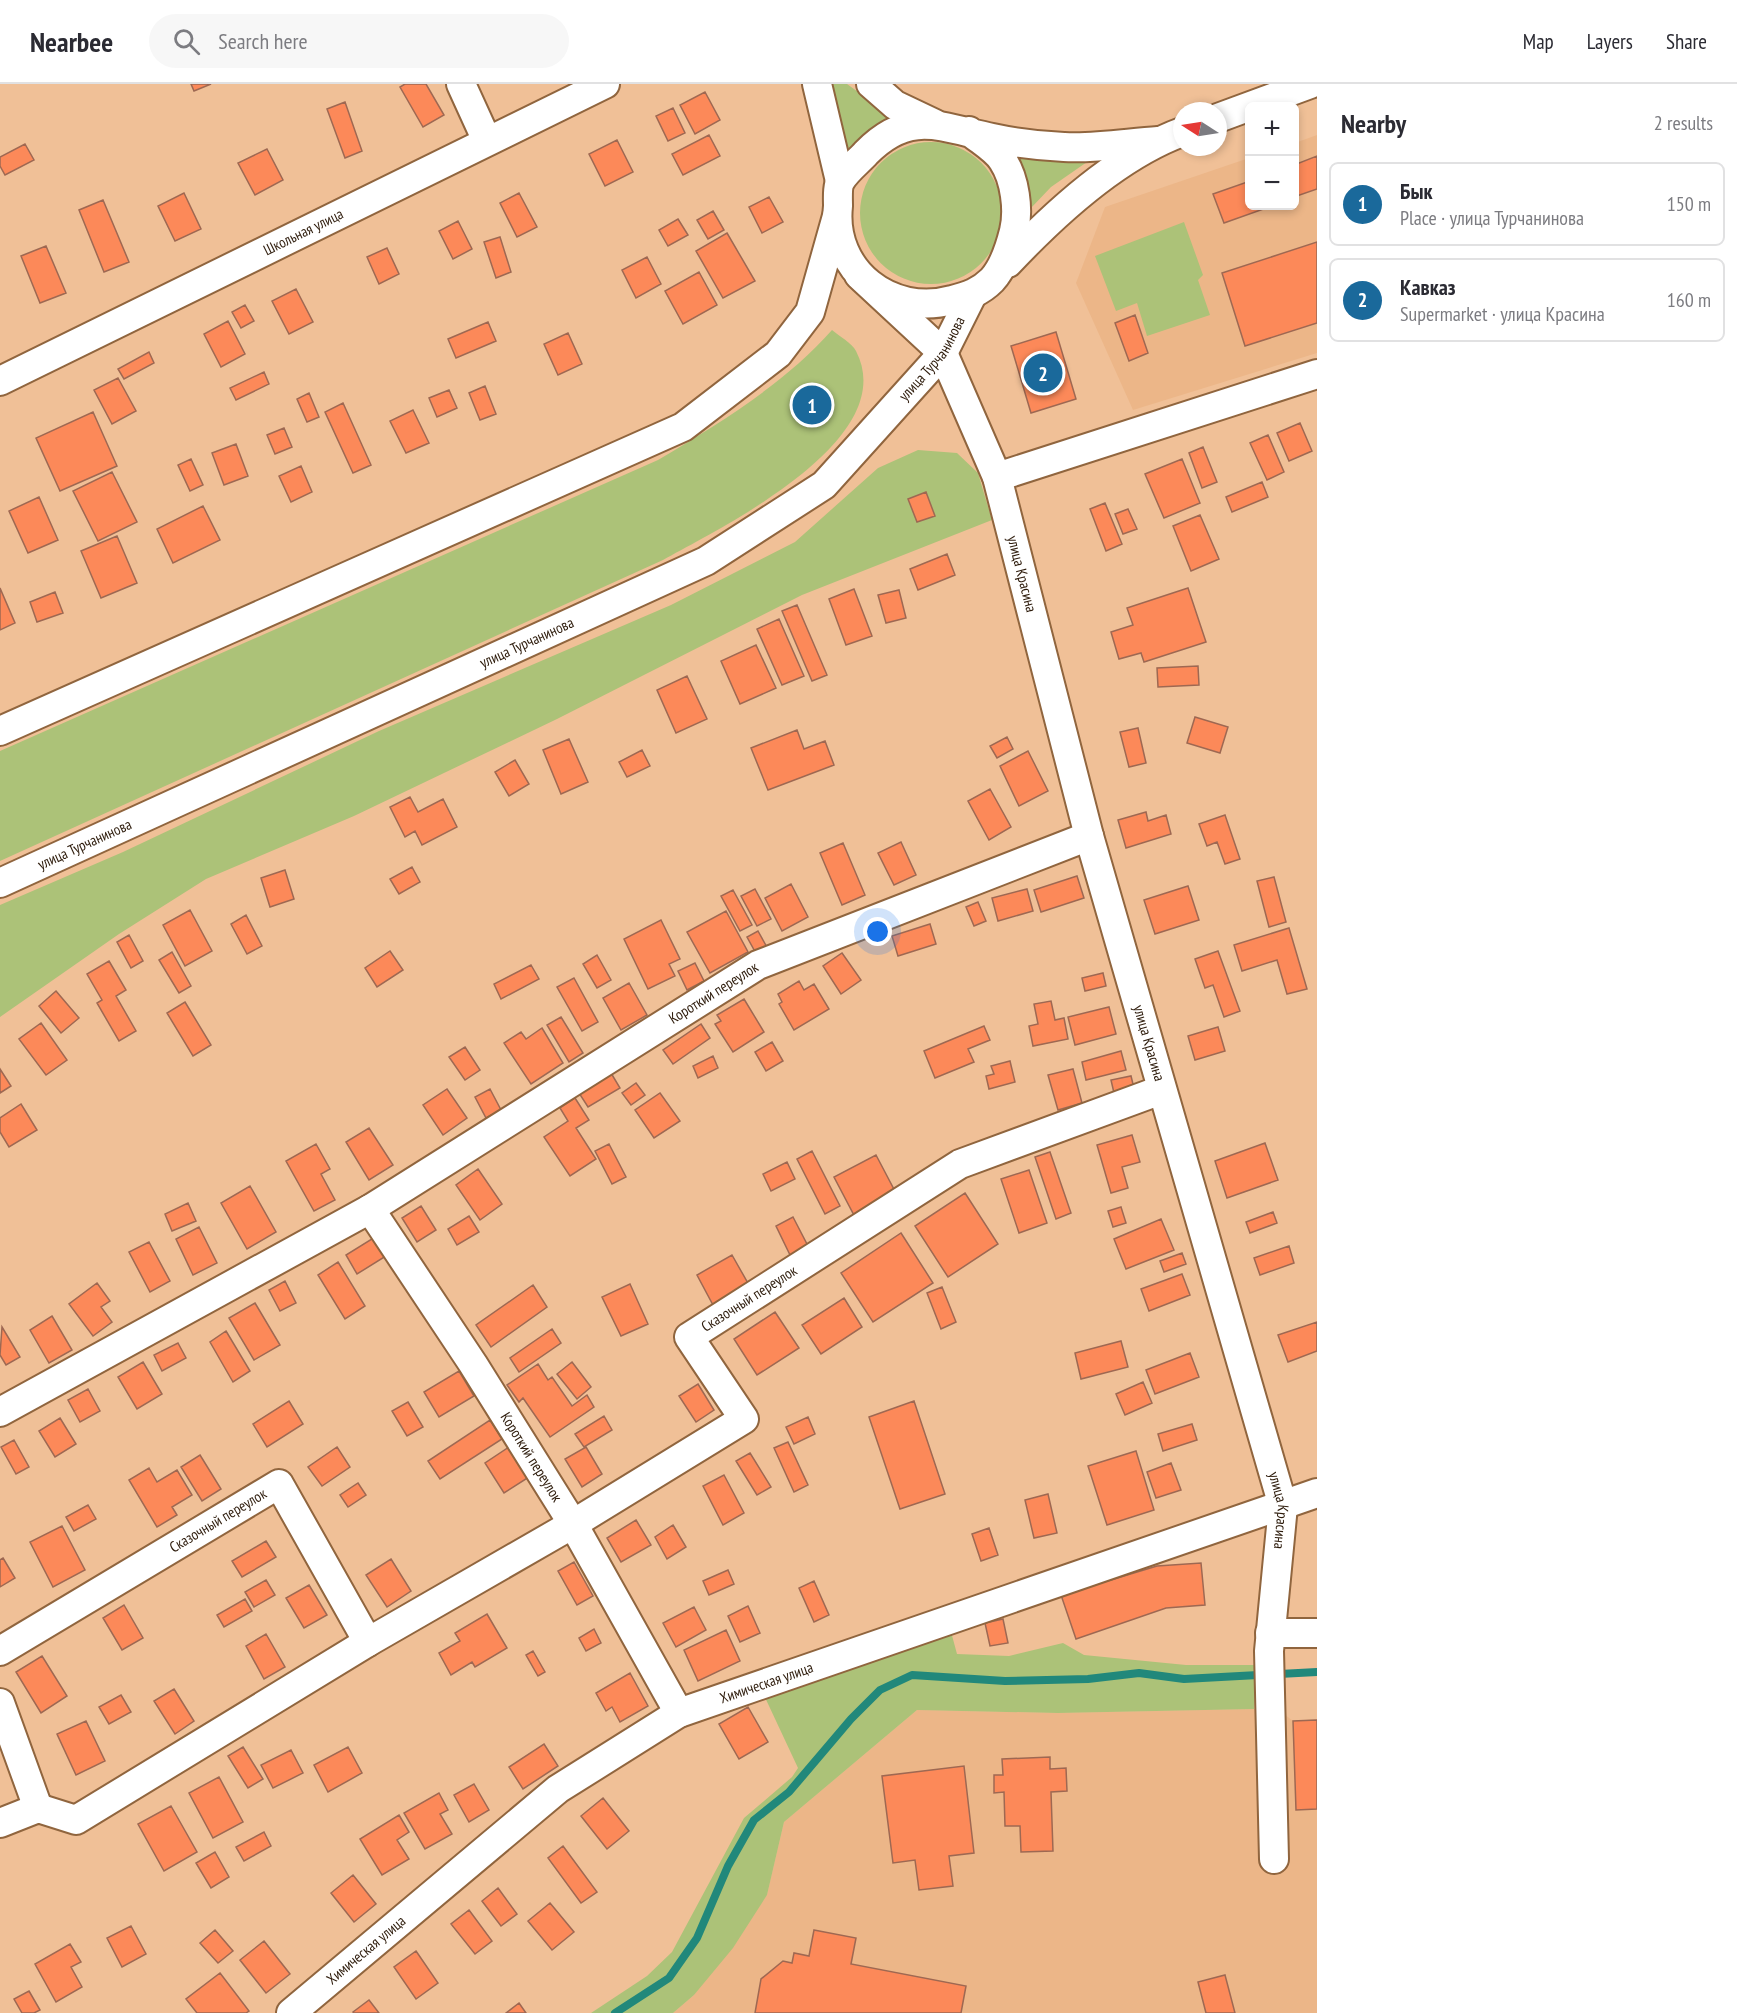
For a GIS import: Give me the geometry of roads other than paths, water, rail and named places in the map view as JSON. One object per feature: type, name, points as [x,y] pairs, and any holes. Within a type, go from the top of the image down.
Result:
[{"type":"street","points":[[461,84],[487,141]]},
{"type":"street","name":"Школьная улица","points":[[0,381],[605,84]]},
{"type":"street","points":[[0,731],[683,427],[778,354],[810,312],[837,216],[840,181],[817,84]]},
{"type":"street","points":[[871,84],[896,105],[935,123],[990,138],[1066,148],[1170,136]]},
{"type":"street","points":[[1227,115],[1310,84]]},
{"type":"street","points":[[840,181],[874,145],[897,130],[935,123]]},
{"type":"street","points":[[969,131],[1003,160],[1014,188],[1014,232],[1010,248],[994,278]]},
{"type":"street","points":[[837,216],[841,246],[859,275],[907,303],[933,305],[972,295],[994,278],[1040,228],[1073,199],[1170,136]]},
{"type":"street","name":"улица Красина","points":[[859,275],[944,353],[996,477],[1089,836],[1282,1506],[1270,1642],[1274,1859]]},
{"type":"street","name":"улица Турчанинова","points":[[0,883],[706,561],[824,485],[944,353],[972,295]]},
{"type":"street","points":[[996,477],[1317,374]]},
{"type":"street","name":"Короткий переулок","points":[[0,1412],[369,1209],[758,965],[1089,836]]},
{"type":"street","name":"Сказочный переулок","points":[[38,1808],[76,1820],[368,1642],[573,1524],[744,1419],[689,1337],[960,1164],[1161,1090]]},
{"type":"street","name":"Короткий переулок","points":[[369,1209],[473,1364],[573,1524],[679,1713]]},
{"type":"street","name":"Сказочный переулок","points":[[0,1651],[279,1484],[368,1642]]},
{"type":"street","name":"Химическая улица","points":[[291,2013],[558,1789],[679,1713],[1317,1493]]},
{"type":"street","points":[[1282,1506],[1314,1511],[1317,1514]]},
{"type":"street","points":[[1270,1642],[1317,1633]]},
{"type":"street","points":[[0,1703],[38,1808],[0,1823]]},
{"type":"waterway","points":[[615,2013],[669,1978],[697,1938],[728,1866],[754,1820],[789,1792],[851,1719],[880,1690],[912,1675],[1005,1681],[1088,1679],[1139,1673],[1184,1679],[1317,1672]]},
{"type":"place","name":"Кавказ","points":[[1043,373]]},
{"type":"place","name":"Бык","points":[[812,405]]}]
